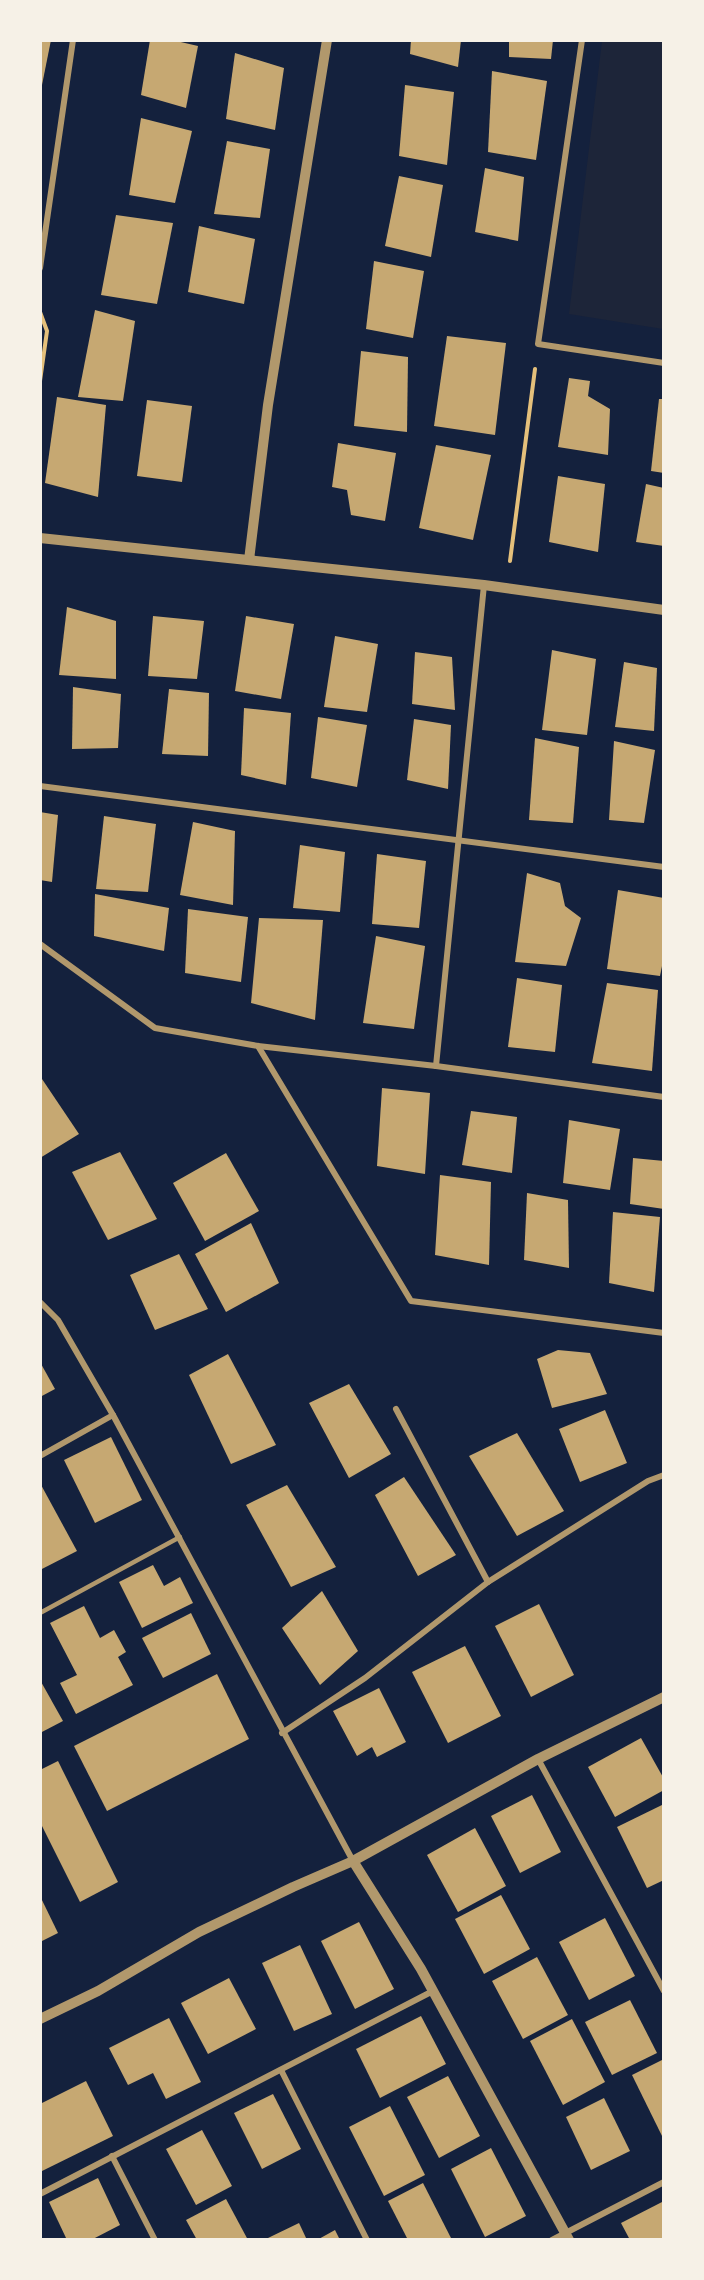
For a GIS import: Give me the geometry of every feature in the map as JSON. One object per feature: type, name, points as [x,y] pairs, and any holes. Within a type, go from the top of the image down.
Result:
[{"type":"street","points":[[40,268],[73,40]]},
{"type":"street","points":[[249,560],[268,405],[327,40]]},
{"type":"street","points":[[582,40],[538,344],[663,363]]},
{"type":"street","points":[[40,538],[484,585],[663,610]]},
{"type":"street","points":[[436,1066],[484,585]]},
{"type":"street","points":[[40,786],[663,867]]},
{"type":"street","points":[[40,944],[155,1028],[258,1046],[436,1066],[663,1097]]},
{"type":"street","points":[[258,1046],[411,1301],[663,1333]]},
{"type":"street","points":[[40,1302],[58,1320],[113,1415],[180,1537],[282,1733],[354,1862],[433,1991],[567,2236]]},
{"type":"street","points":[[396,1409],[488,1582]]},
{"type":"street","points":[[40,1456],[113,1415]]},
{"type":"street","points":[[282,1733],[365,1678],[488,1582],[648,1481],[663,1475]]},
{"type":"street","points":[[40,2019],[98,1990],[199,1932],[293,1887],[354,1862],[538,1759],[663,1697]]},
{"type":"street","points":[[538,1759],[663,1991]]},
{"type":"street","points":[[40,2194],[433,1991]]},
{"type":"street","points":[[281,2070],[367,2240]]},
{"type":"street","points":[[112,2156],[154,2240]]},
{"type":"street","points":[[552,2240],[567,2236],[663,2182]]},
{"type":"lane","points":[[40,1613],[180,1537]]},
{"type":"path","points":[[40,312],[47,332],[40,381]]},
{"type":"path","points":[[506,588],[538,344]]},
{"type":"shaded area","points":[[602,41],[663,41],[663,329],[569,314]]},
{"type":"building","points":[[40,40],[51,40],[42,85],[40,85]]},
{"type":"building","points":[[150,40],[172,40],[198,46],[186,108],[141,95]]},
{"type":"building","points":[[411,40],[461,40],[458,67],[410,54]]},
{"type":"building","points":[[509,40],[553,40],[551,59],[509,57]]},
{"type":"building","points":[[235,53],[284,68],[275,130],[226,119]]},
{"type":"building","points":[[492,71],[547,81],[536,160],[488,152]]},
{"type":"building","points":[[405,85],[454,92],[447,165],[399,156]]},
{"type":"building","points":[[141,118],[192,131],[175,203],[129,195]]},
{"type":"building","points":[[227,141],[270,149],[260,218],[214,214]]},
{"type":"building","points":[[485,168],[524,177],[518,241],[475,232]]},
{"type":"building","points":[[399,176],[443,185],[431,257],[385,246]]},
{"type":"building","points":[[116,215],[173,223],[157,304],[101,295]]},
{"type":"building","points":[[199,226],[255,239],[244,304],[188,292]]},
{"type":"building","points":[[374,261],[424,271],[413,338],[366,329]]},
{"type":"building","points":[[95,310],[135,321],[123,401],[78,397]]},
{"type":"building","points":[[447,336],[506,343],[495,435],[434,426]]},
{"type":"building","points":[[361,351],[408,357],[407,432],[354,426]]},
{"type":"building","points":[[569,378],[590,381],[588,396],[610,409],[608,455],[558,447]]},
{"type":"building","points":[[57,397],[106,405],[98,497],[45,483]]},
{"type":"building","points":[[659,399],[664,399],[664,473],[651,471]]},
{"type":"building","points":[[147,400],[192,406],[182,482],[137,476]]},
{"type":"building","points":[[338,443],[396,453],[385,521],[351,515],[347,490],[332,487]]},
{"type":"building","points":[[436,445],[491,455],[473,540],[419,528]]},
{"type":"building","points":[[558,476],[605,484],[598,552],[549,542]]},
{"type":"building","points":[[646,484],[664,488],[664,546],[636,542]]},
{"type":"building","points":[[67,607],[116,621],[116,679],[59,675]]},
{"type":"building","points":[[153,616],[204,621],[197,679],[148,676]]},
{"type":"building","points":[[246,616],[294,624],[281,699],[235,691]]},
{"type":"building","points":[[335,636],[378,644],[367,712],[324,707]]},
{"type":"building","points":[[552,650],[596,659],[587,735],[542,730]]},
{"type":"building","points":[[415,652],[452,657],[455,710],[412,704]]},
{"type":"building","points":[[624,662],[657,668],[654,731],[615,727]]},
{"type":"building","points":[[73,687],[121,694],[118,748],[72,749]]},
{"type":"building","points":[[169,689],[209,693],[208,756],[162,754]]},
{"type":"building","points":[[244,708],[291,713],[286,785],[241,775]]},
{"type":"building","points":[[318,717],[367,725],[357,787],[311,778]]},
{"type":"building","points":[[414,719],[451,725],[448,789],[407,780]]},
{"type":"building","points":[[535,738],[579,747],[573,823],[529,820]]},
{"type":"building","points":[[614,741],[655,750],[644,823],[609,820]]},
{"type":"building","points":[[40,812],[58,815],[52,882],[40,880]]},
{"type":"building","points":[[104,816],[156,824],[148,892],[96,889]]},
{"type":"building","points":[[193,822],[235,831],[233,905],[180,895]]},
{"type":"building","points":[[300,845],[345,852],[340,912],[293,908]]},
{"type":"building","points":[[377,854],[426,861],[419,928],[372,924]]},
{"type":"building","points":[[527,873],[560,883],[565,906],[581,918],[566,966],[515,962]]},
{"type":"building","points":[[618,890],[664,898],[664,956],[660,976],[607,969]]},
{"type":"building","points":[[95,894],[169,908],[164,951],[94,936]]},
{"type":"building","points":[[188,909],[248,917],[241,982],[185,973]]},
{"type":"building","points":[[259,918],[323,920],[315,1020],[251,1003]]},
{"type":"building","points":[[376,936],[425,946],[414,1029],[363,1023]]},
{"type":"building","points":[[517,978],[562,985],[555,1052],[508,1047]]},
{"type":"building","points":[[607,983],[658,990],[652,1071],[592,1063]]},
{"type":"building","points":[[40,1076],[79,1134],[40,1158]]},
{"type":"building","points":[[382,1088],[430,1093],[425,1174],[377,1166]]},
{"type":"building","points":[[471,1111],[517,1117],[512,1173],[462,1165]]},
{"type":"building","points":[[569,1120],[620,1129],[610,1190],[563,1183]]},
{"type":"building","points":[[120,1152],[157,1219],[108,1240],[72,1172]]},
{"type":"building","points":[[226,1153],[259,1211],[205,1241],[173,1183]]},
{"type":"building","points":[[633,1158],[664,1161],[664,1209],[630,1204]]},
{"type":"building","points":[[440,1175],[491,1182],[489,1265],[435,1255]]},
{"type":"building","points":[[527,1193],[568,1200],[569,1268],[524,1260]]},
{"type":"building","points":[[613,1212],[660,1217],[654,1292],[609,1283]]},
{"type":"building","points":[[251,1223],[279,1283],[226,1312],[195,1254]]},
{"type":"building","points":[[179,1254],[208,1309],[155,1330],[130,1275]]},
{"type":"building","points":[[558,1350],[590,1353],[607,1394],[552,1408],[537,1359]]},
{"type":"building","points":[[228,1354],[276,1445],[231,1464],[189,1375]]},
{"type":"building","points":[[40,1362],[55,1389],[40,1397]]},
{"type":"building","points":[[349,1384],[391,1454],[349,1478],[309,1403]]},
{"type":"building","points":[[605,1410],[627,1463],[580,1482],[559,1429]]},
{"type":"building","points":[[517,1433],[564,1511],[517,1536],[469,1456]]},
{"type":"building","points":[[111,1437],[142,1500],[95,1523],[64,1460]]},
{"type":"building","points":[[404,1477],[456,1555],[418,1576],[375,1495]]},
{"type":"building","points":[[40,1483],[77,1551],[40,1570]]},
{"type":"building","points":[[287,1485],[336,1567],[291,1587],[246,1505]]},
{"type":"building","points":[[153,1565],[164,1586],[180,1577],[193,1603],[142,1628],[119,1582]]},
{"type":"building","points":[[322,1591],[358,1651],[320,1685],[282,1628]]},
{"type":"building","points":[[539,1604],[574,1675],[531,1697],[495,1626]]},
{"type":"building","points":[[84,1606],[100,1638],[114,1630],[126,1652],[118,1657],[133,1685],[76,1714],[60,1683],[77,1675],[50,1623]]},
{"type":"building","points":[[191,1613],[211,1654],[163,1678],[142,1638]]},
{"type":"building","points":[[465,1646],[501,1716],[448,1743],[412,1672]]},
{"type":"building","points":[[217,1674],[249,1739],[107,1811],[74,1746]]},
{"type":"building","points":[[40,1680],[63,1721],[40,1733]]},
{"type":"building","points":[[379,1688],[406,1742],[377,1757],[372,1747],[357,1756],[333,1711]]},
{"type":"building","points":[[641,1738],[664,1779],[664,1790],[615,1817],[588,1767]]},
{"type":"building","points":[[58,1761],[118,1882],[80,1902],[40,1822],[40,1770]]},
{"type":"building","points":[[532,1795],[561,1852],[520,1873],[491,1816]]},
{"type":"building","points":[[664,1804],[664,1880],[647,1888],[617,1827]]},
{"type":"building","points":[[475,1828],[506,1886],[458,1912],[427,1855]]},
{"type":"building","points":[[501,1895],[530,1949],[484,1974],[455,1919]]},
{"type":"building","points":[[40,1896],[58,1933],[40,1942]]},
{"type":"building","points":[[605,1918],[635,1976],[589,2000],[559,1942]]},
{"type":"building","points":[[359,1922],[394,1989],[355,2009],[321,1941]]},
{"type":"building","points":[[300,1945],[332,2014],[294,2031],[262,1963]]},
{"type":"building","points":[[537,1957],[568,2015],[523,2039],[492,1981]]},
{"type":"building","points":[[229,1978],[256,2029],[208,2054],[181,2003]]},
{"type":"building","points":[[630,2000],[657,2053],[612,2075],[585,2022]]},
{"type":"building","points":[[421,2016],[446,2064],[380,2098],[356,2049]]},
{"type":"building","points":[[169,2018],[201,2082],[166,2099],[153,2073],[128,2085],[109,2048]]},
{"type":"building","points":[[572,2019],[605,2082],[563,2105],[530,2041]]},
{"type":"building","points":[[664,2059],[664,2140],[632,2075]]},
{"type":"building","points":[[448,2076],[480,2136],[439,2158],[407,2097]]},
{"type":"building","points":[[86,2081],[113,2136],[40,2172],[40,2104]]},
{"type":"building","points":[[273,2094],[301,2149],[262,2169],[234,2113]]},
{"type":"building","points":[[604,2098],[630,2151],[591,2170],[566,2117]]},
{"type":"building","points":[[390,2106],[425,2175],[384,2196],[349,2127]]},
{"type":"building","points":[[202,2130],[232,2186],[196,2205],[166,2149]]},
{"type":"building","points":[[491,2148],[526,2216],[485,2237],[451,2169]]},
{"type":"building","points":[[98,2178],[120,2225],[91,2240],[67,2240],[49,2202]]},
{"type":"building","points":[[423,2183],[452,2240],[408,2240],[388,2201]]},
{"type":"building","points":[[226,2199],[248,2240],[197,2240],[186,2220]]},
{"type":"building","points":[[664,2201],[664,2240],[630,2240],[621,2223]]},
{"type":"building","points":[[299,2223],[307,2240],[268,2240],[268,2238]]},
{"type":"building","points":[[335,2230],[340,2240],[317,2240]]}]
